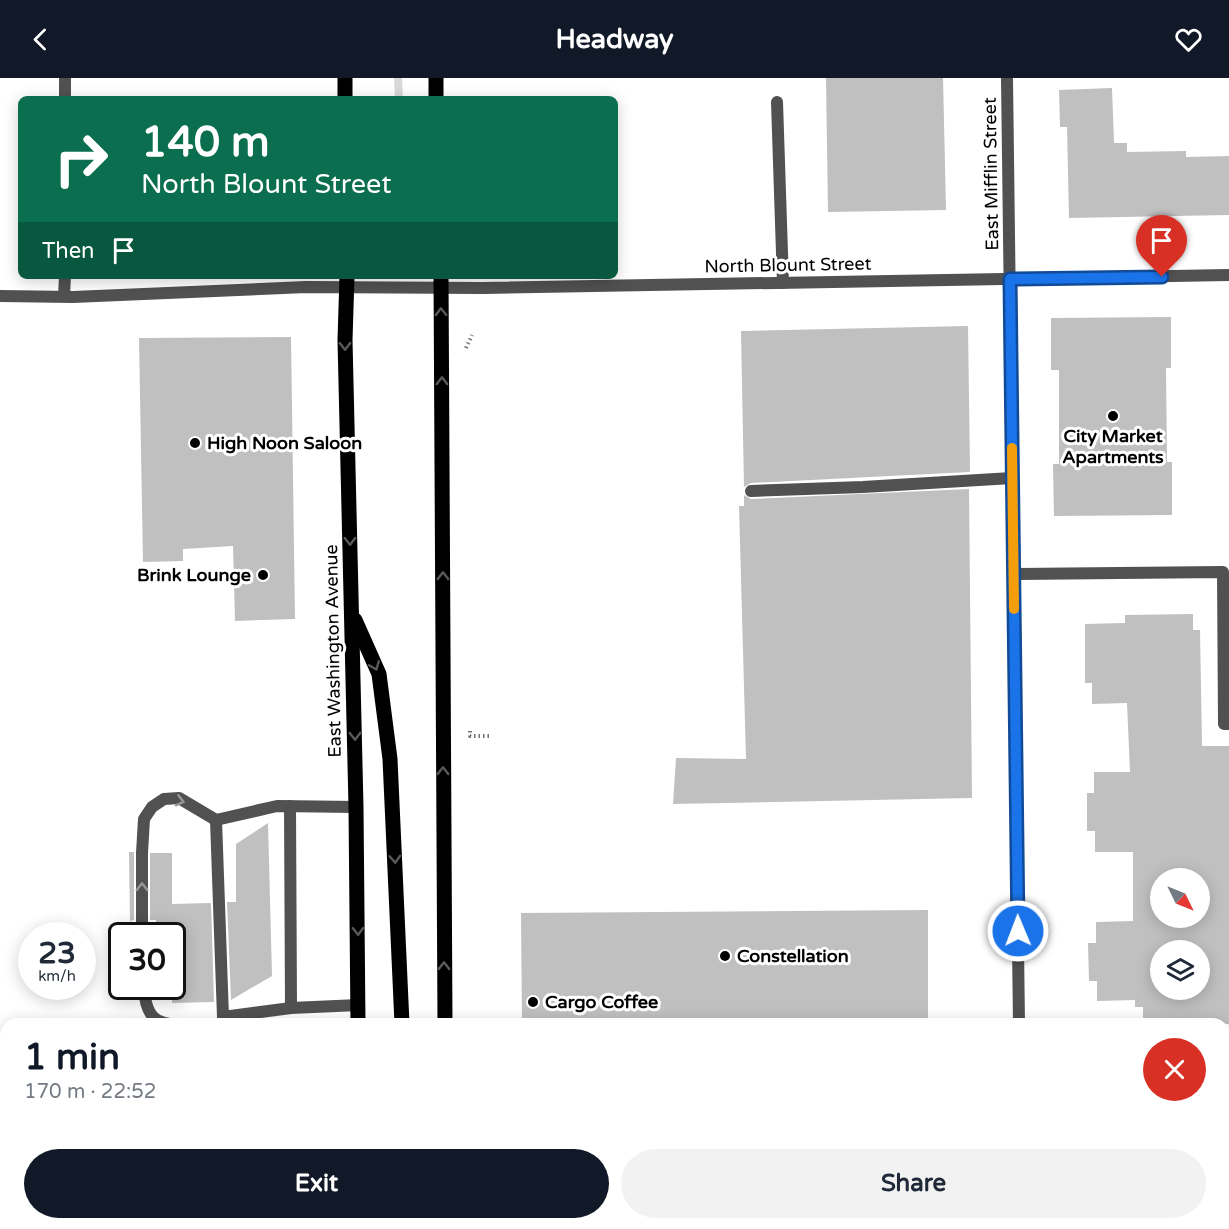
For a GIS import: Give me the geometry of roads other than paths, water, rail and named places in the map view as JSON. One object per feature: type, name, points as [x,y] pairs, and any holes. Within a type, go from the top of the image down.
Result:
[{"type":"main road","points":[[345,78],[345,96]]},
{"type":"main road","points":[[436,78],[436,96]]},
{"type":"main road","name":"East Washington Avenue","points":[[347,282],[345,339],[356,807],[358,1018]]},
{"type":"main road","points":[[441,282],[445,1018]]},
{"type":"main road","points":[[352,612],[379,674],[390,759],[402,1018]]},
{"type":"street","points":[[65,78],[65,96]]},
{"type":"street","name":"East Mifflin Street","points":[[1007,78],[1019,1018]]},
{"type":"street","points":[[777,102],[783,283]]},
{"type":"street","name":"North Blount Street","points":[[0,296],[64,296],[289,287],[347,282],[783,283],[1229,275]]},
{"type":"street","points":[[64,296],[65,279]]},
{"type":"street","points":[[751,491],[1012,478]]},
{"type":"street","points":[[1014,574],[1223,572],[1224,724],[1229,724]]},
{"type":"street","points":[[142,922],[144,819],[152,807],[164,799],[180,798],[216,820],[277,806],[356,807]]},
{"type":"street","points":[[290,806],[291,1008]]},
{"type":"street","points":[[216,820],[223,1017]]},
{"type":"street","points":[[145,1000],[153,1018]]},
{"type":"street","points":[[220,1018],[291,1008],[358,1005]]},
{"type":"place","name":"City Market Apartments","points":[[1113,416]]},
{"type":"place","name":"High Noon Saloon","points":[[195,443]]},
{"type":"place","name":"Brink Lounge","points":[[263,575]]},
{"type":"place","name":"Constellation","points":[[725,956]]},
{"type":"place","name":"Cargo Coffee","points":[[533,1002]]}]
